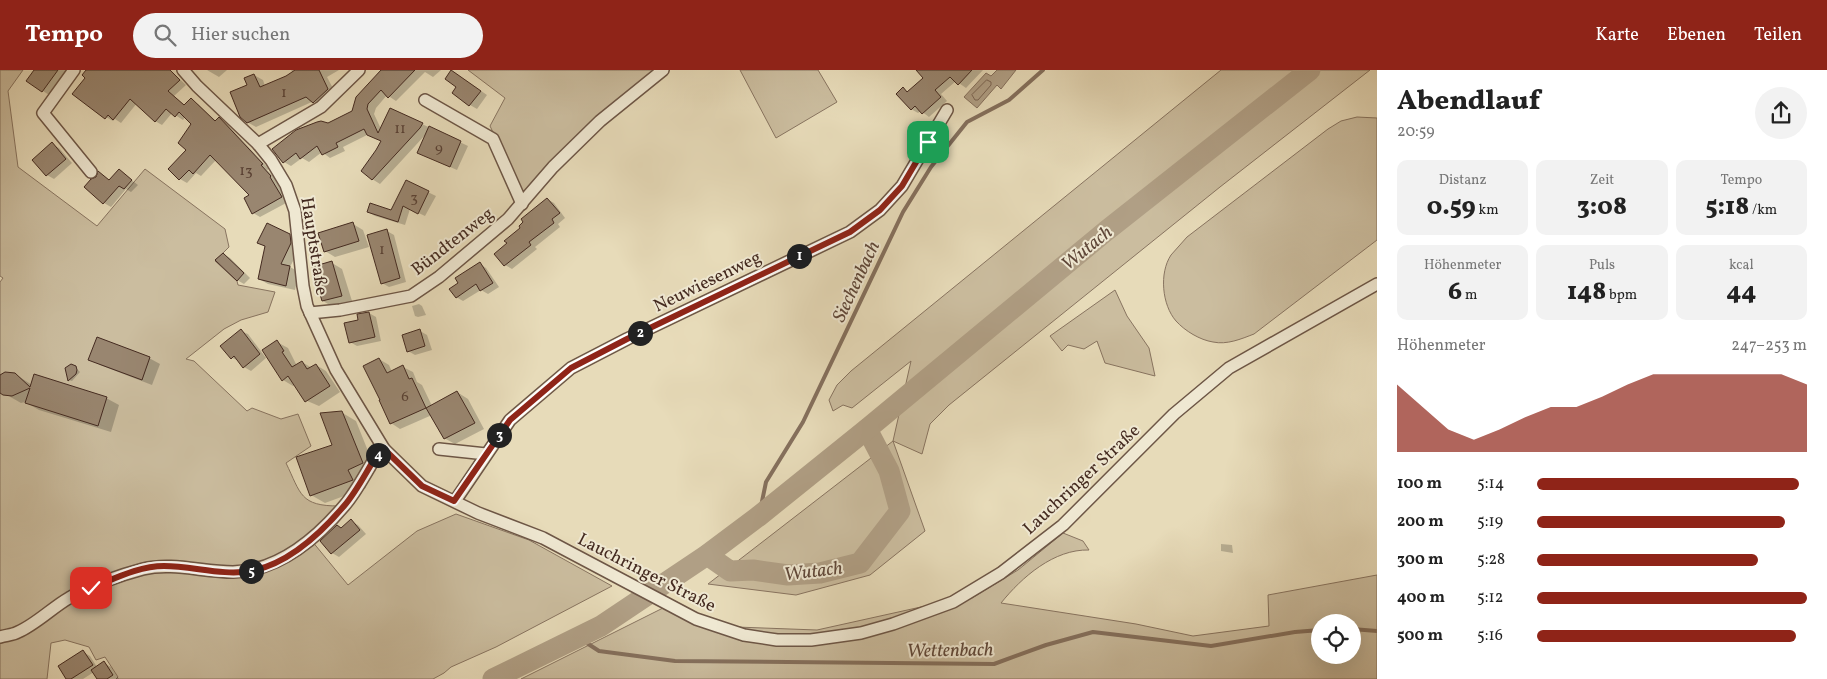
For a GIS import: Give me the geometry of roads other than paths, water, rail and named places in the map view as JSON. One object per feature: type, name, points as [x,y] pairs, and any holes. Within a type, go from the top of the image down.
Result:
[{"type":"street","points":[[74,70],[43,113],[91,172]]},
{"type":"street","name":"Hauptstraße","points":[[183,70],[197,86],[258,144],[271,160],[286,185],[296,211],[303,286],[307,306],[336,370],[384,449],[422,486],[454,501]]},
{"type":"street","points":[[258,144],[321,107],[359,70]]},
{"type":"street","name":"Bündtenweg","points":[[310,314],[411,296],[501,226],[553,166],[600,121],[663,70]]},
{"type":"street","points":[[425,100],[493,139],[522,204]]},
{"type":"street","name":"Neuwiesenweg","points":[[454,501],[510,420],[571,368],[627,339],[850,232],[880,210],[902,186],[947,110]]},
{"type":"street","name":"Lauchringer Straße","points":[[454,501],[478,513],[543,538],[680,611],[712,625],[744,635],[777,640],[810,640],[861,634],[953,602],[1002,573],[1063,525],[1174,414],[1230,368],[1377,284]]},
{"type":"street","points":[[0,637],[19,632],[70,597],[143,569],[163,566],[233,572],[251,571],[284,559],[315,536],[345,505],[377,455],[384,449]]},
{"type":"street","points":[[439,449],[486,454]]},
{"type":"water","points":[[997,70],[1016,70],[1001,89],[997,85],[977,108],[964,97],[986,73],[991,76]]},
{"type":"waterway","name":"Siechenbach","points":[[759,516],[766,482],[803,422],[903,212],[931,167],[967,122],[1009,100],[1043,70]]},
{"type":"waterway","name":"Wutach","points":[[493,679],[601,626],[707,555],[759,516],[867,429],[1106,231],[1310,70]]},
{"type":"waterway","name":"Wutach","points":[[707,555],[730,571],[753,570],[788,575],[820,573],[860,563],[900,511],[889,471],[867,429]]},
{"type":"waterway","name":"Wettenbach","points":[[1361,630],[1377,631]]},
{"type":"waterway","name":"Wettenbach","points":[[579,638],[599,651],[675,661],[994,664],[1046,645],[1093,632],[1211,646],[1311,631]]}]
